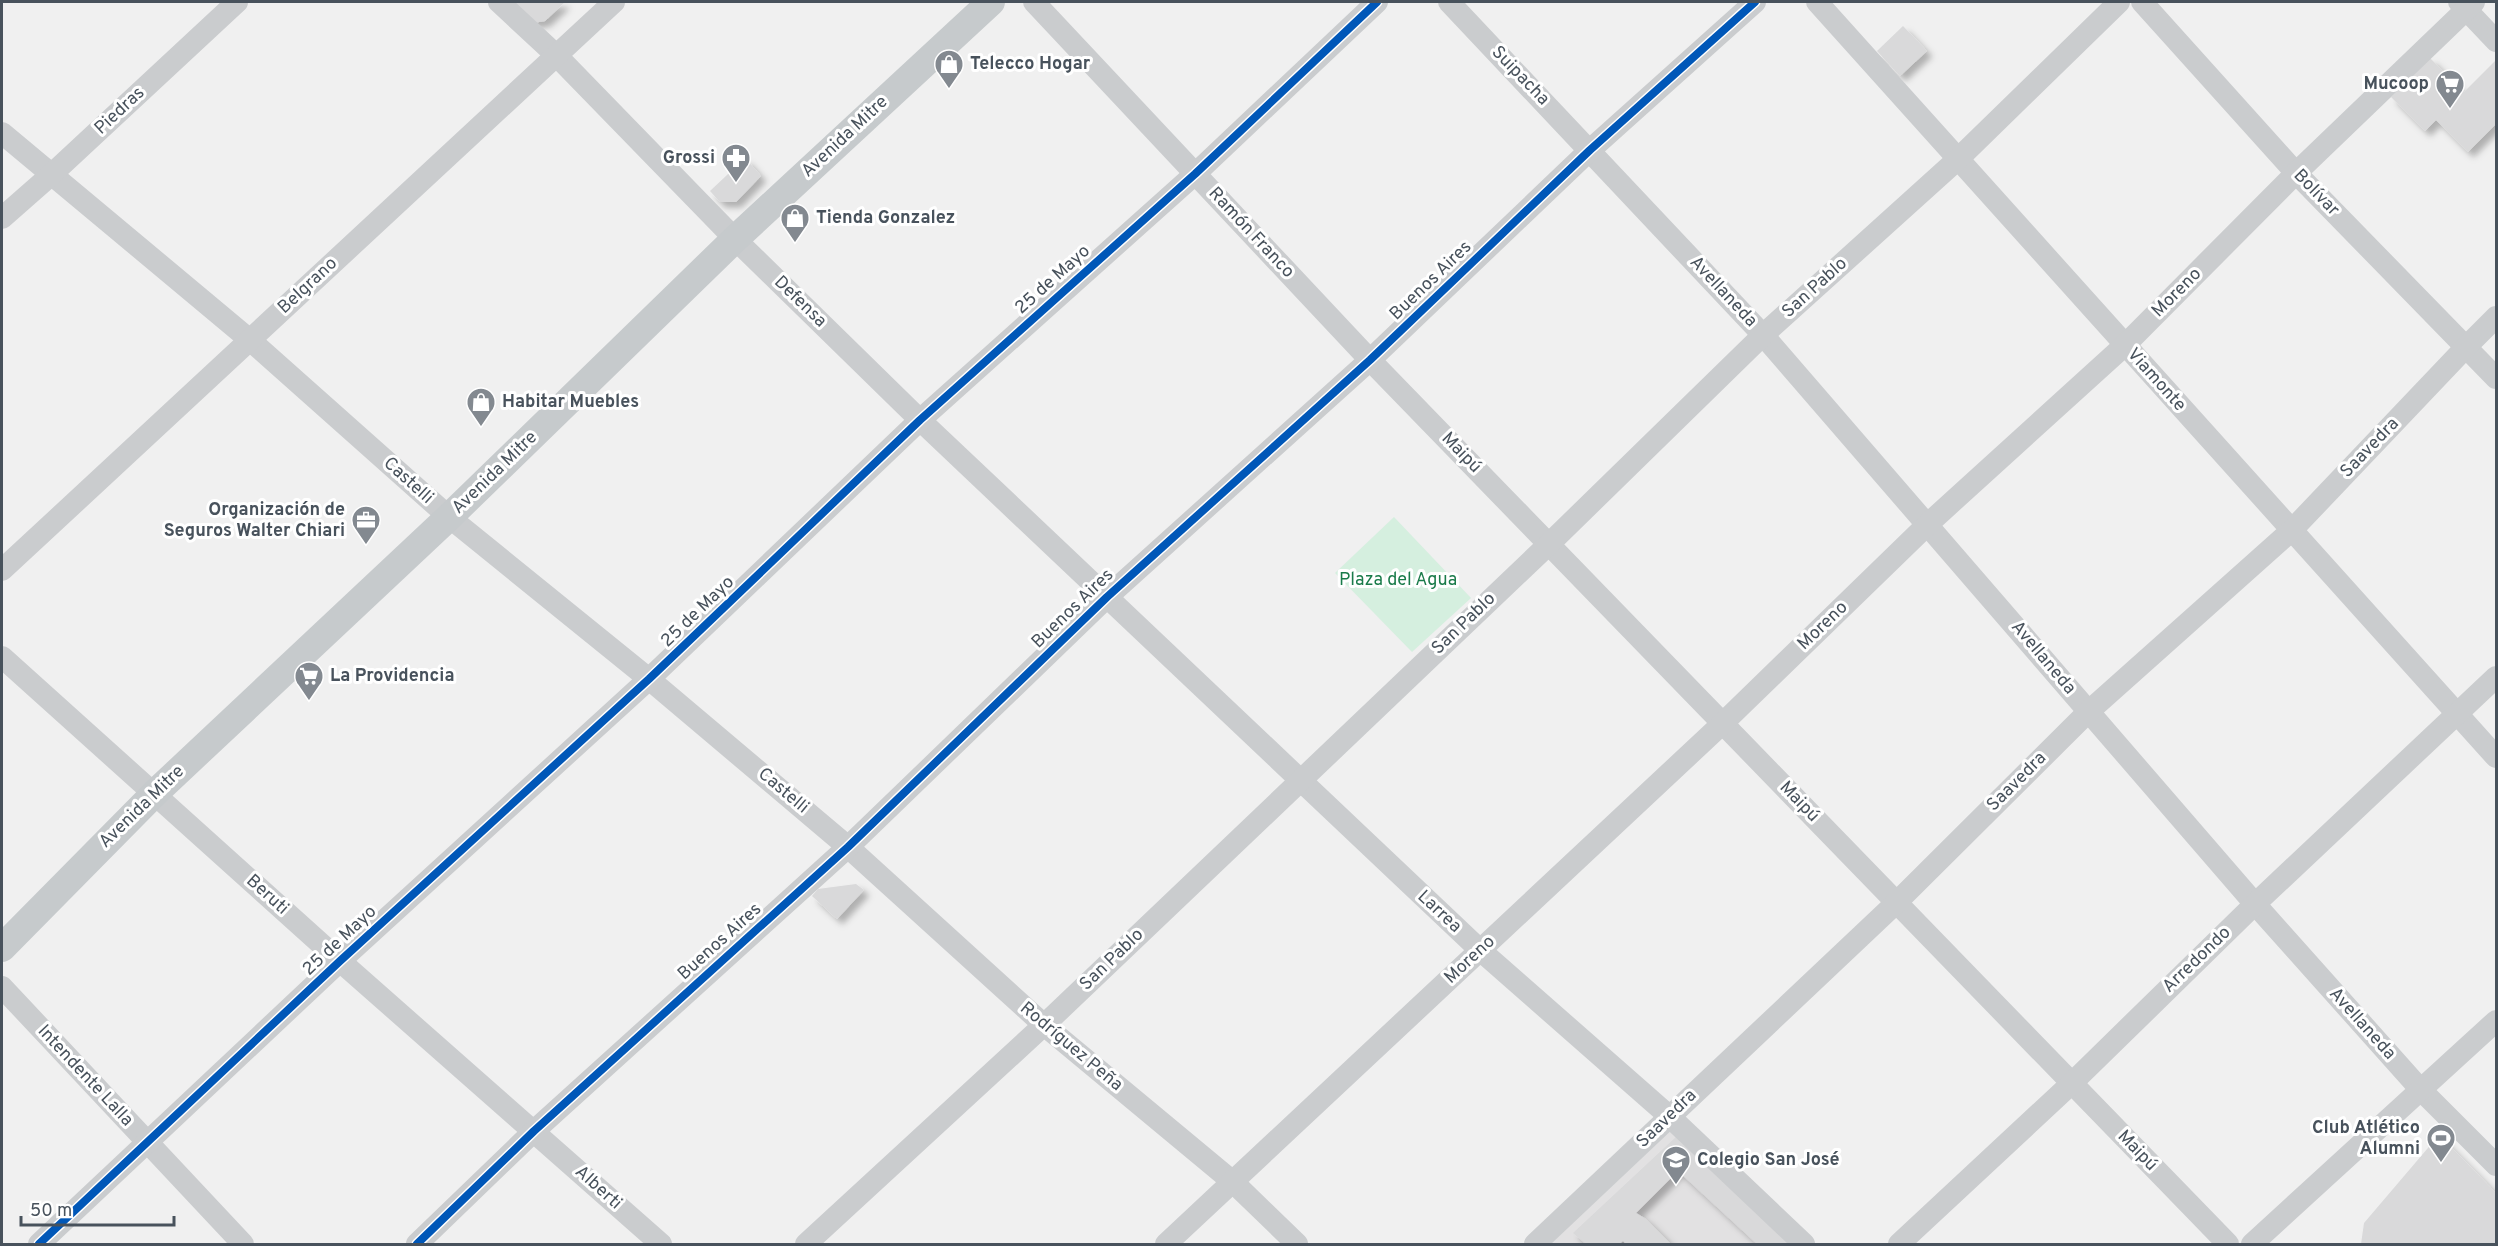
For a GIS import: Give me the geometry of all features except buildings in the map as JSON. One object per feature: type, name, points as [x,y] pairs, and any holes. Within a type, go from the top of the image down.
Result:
[{"type":"main road","name":"Avenida Mitre","points":[[2,948],[155,793],[449,517],[735,239],[991,2]]},
{"type":"street","name":"Piedras","points":[[2,218],[237,2]]},
{"type":"street","name":"Defensa","points":[[499,2],[556,55],[735,239],[920,420],[1107,597]]},
{"type":"street","name":"Belgrano","points":[[2,570],[614,2]]},
{"type":"street","name":"Ramón Franco","points":[[1034,2],[1370,360]]},
{"type":"street","name":"25 de Mayo","points":[[39,1245],[340,961],[650,679],[920,420],[1195,174],[1377,2]]},
{"type":"street","name":"Suipacha","points":[[1449,2],[1590,150]]},
{"type":"street","name":"Buenos Aires","points":[[417,1245],[534,1131],[848,847],[1107,597],[1370,360],[1590,150],[1755,2]]},
{"type":"street","name":"Viamonte","points":[[1817,2],[2496,757]]},
{"type":"street","name":"San Pablo","points":[[806,1245],[1044,1025],[1549,544],[1763,335],[1958,159],[2119,2]]},
{"type":"street","name":"Bolívar","points":[[2142,2],[2296,173],[2496,378]]},
{"type":"street","name":"Moreno","points":[[1166,1245],[1723,723],[1929,524],[2126,345],[2466,4]]},
{"type":"street","points":[[2466,4],[2496,41]]},
{"type":"street","name":"Castelli","points":[[2,133],[250,340],[449,517],[650,679],[848,847]]},
{"type":"street","name":"Avellaneda","points":[[1590,150],[1763,335],[1929,524],[2255,904],[2421,1090],[2496,1165]]},
{"type":"street","name":"Saavedra","points":[[1535,1245],[1897,903],[2088,712],[2292,530],[2496,317]]},
{"type":"street","name":"Maipú","points":[[1370,360],[2228,1245]]},
{"type":"street","name":"Larrea","points":[[1107,597],[1480,950],[1669,1116],[1804,1245]]},
{"type":"street","name":"Beruti","points":[[2,657],[340,961],[534,1131]]},
{"type":"street","name":"Arredondo","points":[[1899,1245],[2072,1083],[2255,904],[2496,677]]},
{"type":"street","name":"Rodríguez Peña","points":[[848,847],[1044,1025],[1233,1182],[1297,1245]]},
{"type":"street","name":"Intendente Lalla","points":[[2,987],[243,1245]]},
{"type":"street","points":[[2252,1245],[2496,1021]]},
{"type":"street","name":"Alberti","points":[[534,1131],[661,1245]]},
{"type":"shaded area","name":"Colegio San José","points":[[1675,1126],[1801,1244],[1550,1244]]},
{"type":"green space","name":"Plaza del Agua","points":[[1394,517],[1471,598],[1412,652],[1335,573]]},
{"type":"cycle path","points":[[39,1244],[340,961],[649,679],[920,420],[1195,174],[1377,2]]},
{"type":"cycle path","points":[[417,1244],[534,1131],[848,847],[1107,597],[1370,360],[1590,150],[1755,2]]},
{"type":"place","name":"Telecco Hogar","points":[[949,90]]},
{"type":"place","name":"Mucoop","points":[[2450,110]]},
{"type":"place","name":"Grossi","points":[[736,184]]},
{"type":"place","name":"Tienda Gonzalez","points":[[795,244]]},
{"type":"place","name":"Habitar Muebles","points":[[481,428]]},
{"type":"place","name":"Organización de Seguros Walter Chiari","points":[[366,546]]},
{"type":"place","name":"La Providencia","points":[[309,702]]},
{"type":"place","name":"Club Atlético Alumni","points":[[2441,1164]]},
{"type":"place","name":"Colegio San José","points":[[1676,1186]]}]
